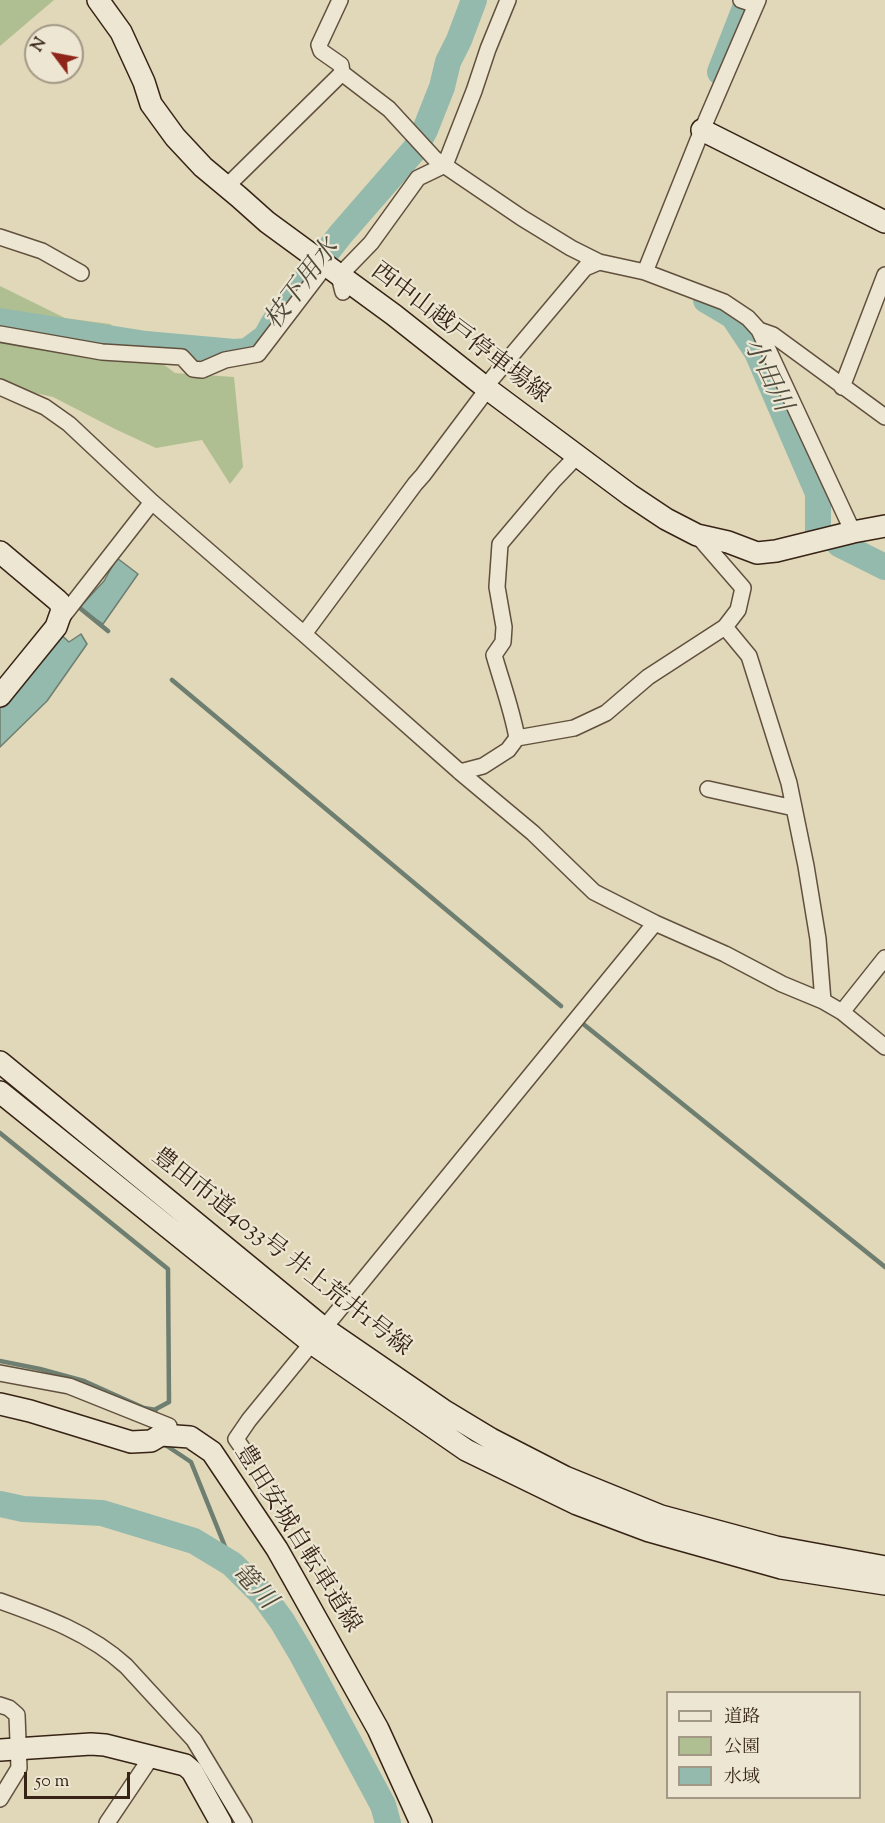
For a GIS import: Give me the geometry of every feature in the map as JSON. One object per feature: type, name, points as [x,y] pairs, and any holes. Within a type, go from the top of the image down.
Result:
[{"type":"street","name":"西中山越戸停車場線","points":[[98,0],[121,32],[144,82],[151,104],[175,137],[203,167],[330,272],[394,315],[576,457],[648,507],[697,535],[728,542],[757,553],[776,552],[885,526]]},
{"type":"street","points":[[340,0],[319,45],[321,51],[340,65],[342,73],[389,109],[427,151],[522,218],[571,248],[599,262],[645,272],[724,302],[748,318],[759,330],[853,532]]},
{"type":"street","points":[[0,334],[102,352],[182,357],[193,369],[202,370],[225,360],[258,354],[330,272],[370,243],[418,178],[445,165],[508,0]]},
{"type":"street","points":[[645,272],[751,2]]},
{"type":"street","points":[[227,186],[342,73]]},
{"type":"street","points":[[702,130],[885,222]]},
{"type":"street","points":[[0,237],[42,251],[81,273]]},
{"type":"street","points":[[304,634],[483,395],[485,387],[585,268],[599,262]]},
{"type":"street","points":[[842,387],[884,282]]},
{"type":"street","points":[[759,330],[773,335],[885,417]]},
{"type":"street","points":[[0,387],[45,407],[69,424],[152,502],[532,833],[594,892],[655,923],[725,954],[782,984],[823,1001],[842,1012],[885,1047]]},
{"type":"street","points":[[517,738],[494,655],[503,642],[504,634],[497,587],[500,544],[576,457]]},
{"type":"street","points":[[0,696],[152,502]]},
{"type":"street","points":[[460,772],[483,766],[508,750],[517,738],[574,728],[606,713],[648,677],[725,627],[738,610],[743,588],[697,535]]},
{"type":"street","points":[[0,552],[60,603],[62,610],[59,622]]},
{"type":"street","points":[[725,627],[749,656],[780,753],[806,866],[818,939],[823,1001]]},
{"type":"street","points":[[708,789],[794,808]]},
{"type":"street","points":[[245,1452],[236,1439],[249,1420],[655,923]]},
{"type":"street","points":[[842,1012],[885,958]]},
{"type":"street","name":"豊田市道4033号 井上荒井1号線","points":[[0,1062],[319,1336],[491,1439],[565,1477],[661,1516],[776,1547],[885,1567]]},
{"type":"street","name":"豊田市道4033号 井上荒井1号線","points":[[0,1092],[466,1450],[577,1504],[668,1538],[781,1568],[885,1584]]},
{"type":"street","points":[[0,1373],[69,1386],[169,1426]]},
{"type":"street","name":"豊田安城自転車道線","points":[[0,1404],[131,1442],[151,1441],[161,1435],[190,1437],[212,1452],[300,1588],[378,1729],[421,1823]]},
{"type":"street","points":[[0,1601],[52,1620],[79,1633],[114,1655],[194,1740],[244,1823]]},
{"type":"street","points":[[0,1705],[9,1708],[17,1715],[9,1749],[19,1768],[0,1799]]},
{"type":"street","points":[[9,1749],[105,1745],[185,1765],[192,1771],[221,1823]]},
{"type":"street","points":[[107,1823],[152,1756]]},
{"type":"green space","points":[[0,0],[54,0],[24,24],[0,46]]},
{"type":"green space","points":[[0,286],[65,318],[110,324],[175,373],[234,377],[243,467],[230,484],[202,440],[156,448],[53,397],[0,385]]},
{"type":"water","points":[[117,558],[138,574],[103,624],[79,608],[104,581]]},
{"type":"water","points":[[58,632],[69,642],[81,634],[87,644],[47,701],[0,747],[0,701]]},
{"type":"waterway","name":"枝下用水","points":[[0,321],[146,344],[234,352],[247,351],[266,337],[273,324],[341,234],[415,149],[425,130],[442,87],[448,62],[474,0]]},
{"type":"waterway","name":"小田川","points":[[720,72],[745,8]]},
{"type":"waterway","name":"小田川","points":[[706,300],[733,316],[757,352],[818,493],[818,533]]},
{"type":"waterway","name":"小田川","points":[[839,544],[885,567]]},
{"type":"waterway","points":[[81,609],[108,631]]},
{"type":"waterway","points":[[172,680],[561,1006]]},
{"type":"waterway","points":[[582,1023],[885,1267]]},
{"type":"waterway","points":[[0,1133],[168,1269],[169,1402],[156,1409]]},
{"type":"waterway","points":[[0,1361],[84,1381],[144,1408],[156,1410]]},
{"type":"waterway","points":[[164,1444],[191,1462],[232,1564]]},
{"type":"waterway","name":"篭川","points":[[0,1504],[23,1509],[102,1513],[194,1541],[232,1564],[263,1595],[282,1621],[383,1805],[388,1823]]}]
